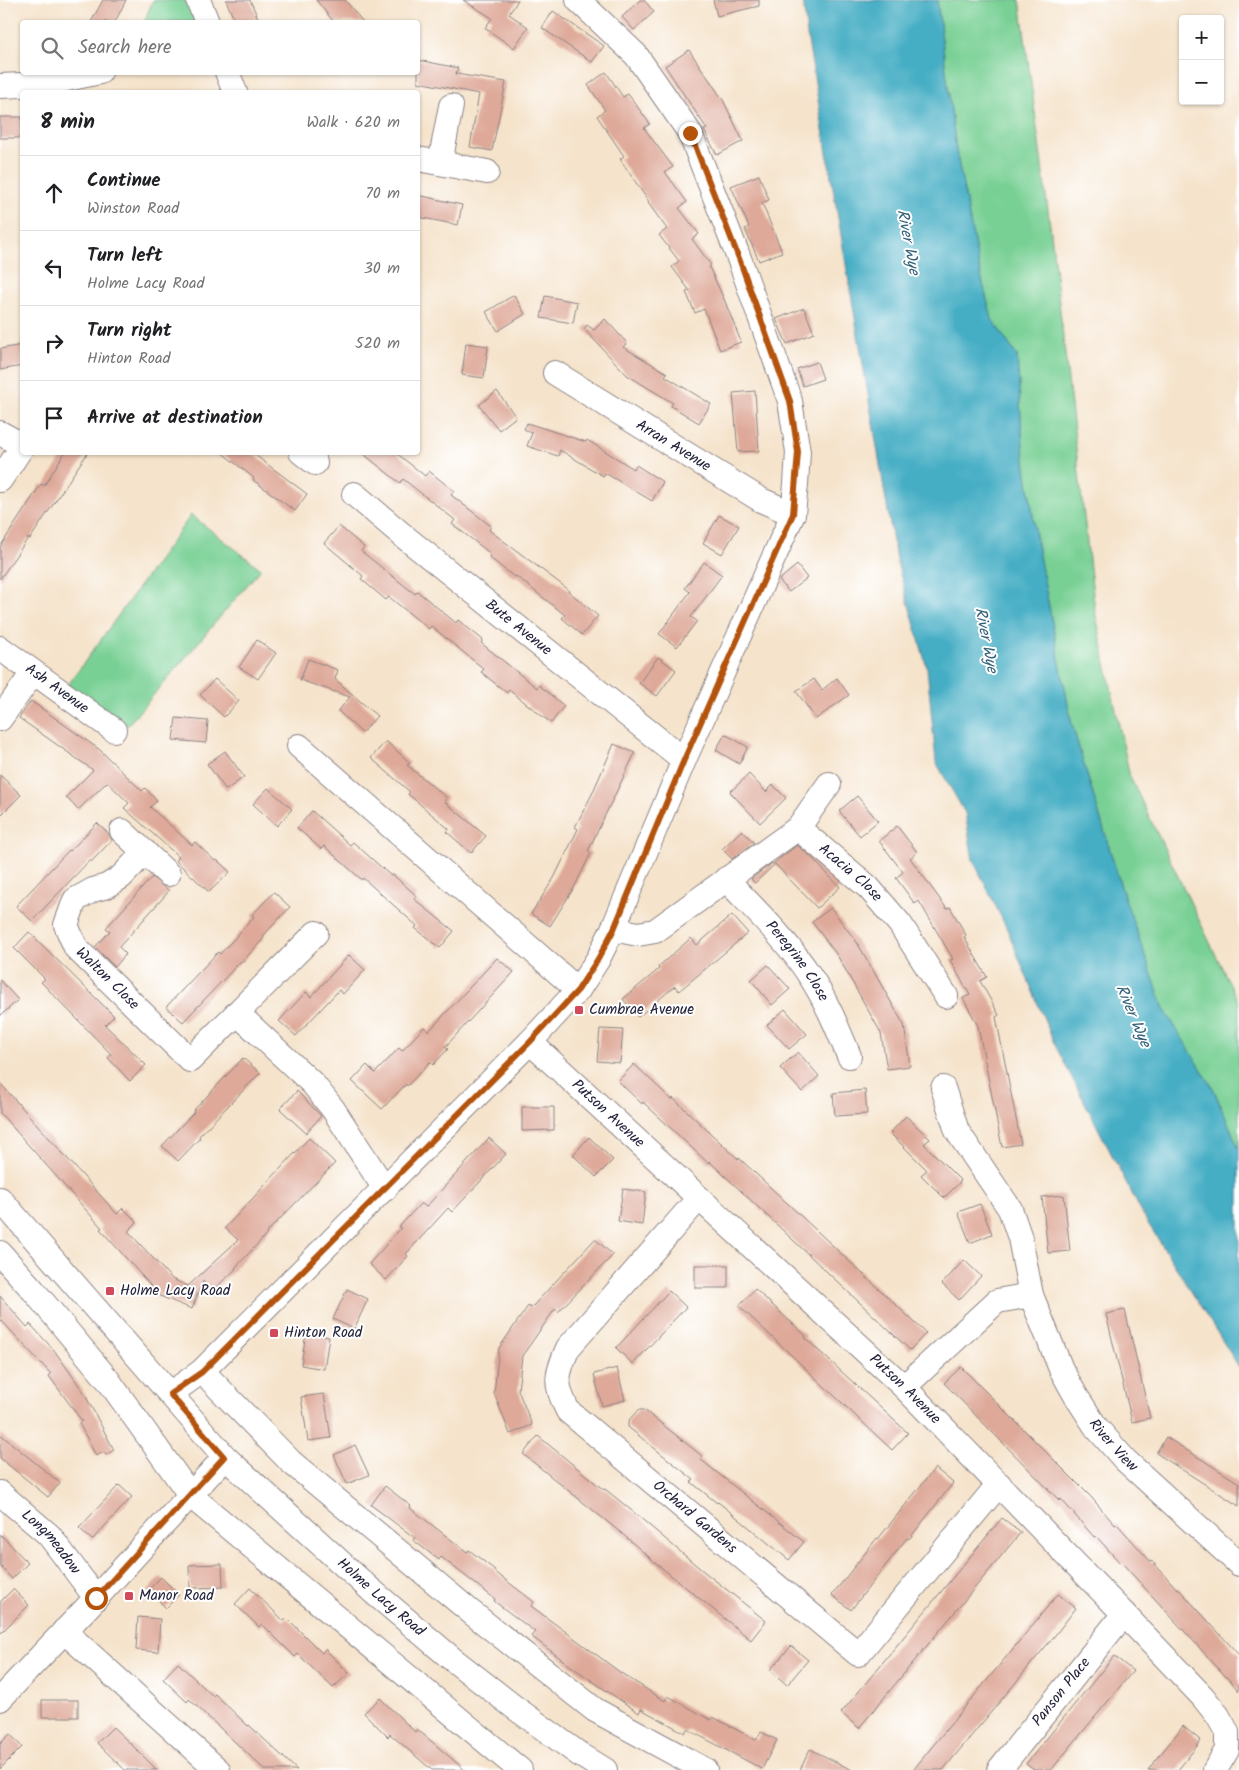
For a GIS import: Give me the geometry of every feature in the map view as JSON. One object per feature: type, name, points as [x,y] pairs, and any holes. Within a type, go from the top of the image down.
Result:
[{"type":"street","points":[[198,0],[206,20]]},
{"type":"street","points":[[170,1394],[202,1372],[530,1042],[578,990],[614,929],[684,760],[793,514],[798,452],[790,401],[740,261],[690,133],[636,55],[578,0]]},
{"type":"street","points":[[0,86],[43,84],[86,75]]},
{"type":"street","points":[[228,75],[234,90]]},
{"type":"street","points":[[451,106],[429,161],[487,172]]},
{"type":"street","name":"Arran Avenue","points":[[555,373],[761,500],[793,514]]},
{"type":"street","points":[[0,433],[20,445]]},
{"type":"street","points":[[0,480],[20,449]]},
{"type":"street","name":"Bute Avenue","points":[[354,494],[406,538],[684,760]]},
{"type":"street","name":"Ash Avenue","points":[[0,648],[114,730]]},
{"type":"street","points":[[0,719],[33,673]]},
{"type":"street","points":[[299,746],[578,990]]},
{"type":"street","points":[[614,929],[638,934],[655,931],[798,828],[829,784]]},
{"type":"street","name":"Acacia Close","points":[[798,828],[875,895],[900,924],[946,996]]},
{"type":"street","points":[[122,831],[168,874]]},
{"type":"street","name":"Walton Close","points":[[144,852],[122,877],[75,900],[66,926],[76,948],[190,1060],[316,933]]},
{"type":"street","name":"Peregrine Close","points":[[726,879],[784,942],[810,976],[836,1025],[849,1056]]},
{"type":"street","points":[[237,1013],[313,1084],[333,1109],[385,1189]]},
{"type":"street","name":"Putson Avenue","points":[[530,1042],[904,1387],[1124,1614],[1218,1716],[1227,1732],[1227,1750],[1215,1770]]},
{"type":"street","name":"River View","points":[[943,1088],[957,1131],[1010,1209],[1020,1238],[1031,1295],[1061,1369],[1076,1396],[1096,1426],[1125,1460],[1239,1564]]},
{"type":"street","name":"Orchard Gardens","points":[[699,1198],[568,1348],[558,1370],[559,1394],[568,1411],[858,1654],[999,1484]]},
{"type":"street","name":"Holme Lacy Road","points":[[0,1199],[224,1457],[371,1590],[451,1658],[514,1707],[579,1754],[605,1770]]},
{"type":"street","points":[[0,1253],[108,1380],[191,1496],[520,1770]]},
{"type":"street","points":[[904,1387],[997,1301],[1031,1295]]},
{"type":"street","points":[[202,1372],[291,1462],[472,1613],[595,1710],[705,1770]]},
{"type":"street","points":[[0,1698],[191,1496],[224,1457]]},
{"type":"street","name":"Longmeadow","points":[[0,1493],[49,1535],[96,1598]]},
{"type":"street","name":"Panson Place","points":[[999,1770],[1124,1614]]},
{"type":"street","points":[[64,1631],[218,1770]]},
{"type":"green space","points":[[153,0],[198,0],[206,20],[145,20]]},
{"type":"green space","points":[[937,0],[1020,0],[1051,233],[1095,611],[1130,777],[1239,1003],[1239,1149],[1213,1088],[1164,1009],[1123,893],[1072,725],[1038,550],[1023,447],[1017,356],[992,320],[980,272],[956,150]]},
{"type":"green space","points":[[191,515],[261,569],[127,726],[68,685]]},
{"type":"water","name":"River Wye","points":[[803,0],[937,0],[956,150],[980,272],[992,319],[1017,356],[1023,447],[1038,550],[1072,725],[1123,893],[1164,1009],[1213,1088],[1239,1149],[1239,1367],[1144,1217],[1054,1043],[1007,929],[973,860],[965,813],[936,762],[927,668],[896,559],[807,35]]},
{"type":"building","points":[[103,0],[126,0],[116,20],[92,20]]},
{"type":"building","points":[[226,0],[250,0],[258,18],[252,20],[234,20]]},
{"type":"building","points":[[316,0],[345,0],[361,20],[332,20]]},
{"type":"building","points":[[463,0],[518,0],[509,14],[528,27],[514,48],[485,28],[492,18]]},
{"type":"building","points":[[640,0],[644,0],[654,12],[634,30],[622,17]]},
{"type":"building","points":[[713,0],[759,0],[759,6],[717,16]]},
{"type":"building","points":[[553,11],[604,46],[592,62],[542,28]]},
{"type":"building","points":[[689,50],[723,100],[743,141],[717,155],[704,130],[707,129],[665,66]]},
{"type":"building","points":[[420,60],[458,68],[456,74],[506,82],[492,151],[470,147],[479,94],[418,82]]},
{"type":"building","points":[[606,72],[623,97],[628,94],[650,124],[644,128],[673,167],[665,172],[687,202],[679,208],[699,234],[692,239],[711,265],[709,267],[741,342],[720,350],[704,309],[695,313],[686,292],[690,291],[672,267],[679,261],[659,235],[667,229],[620,159],[624,156],[597,116],[605,110],[588,85]]},
{"type":"building","points":[[0,117],[20,117],[20,138],[0,138]]},
{"type":"building","points":[[759,175],[769,200],[762,203],[782,252],[759,261],[745,229],[749,227],[731,186]]},
{"type":"building","points":[[420,195],[462,205],[458,225],[420,217]]},
{"type":"building","points":[[514,295],[525,314],[498,331],[486,312]]},
{"type":"building","points":[[545,296],[577,302],[573,323],[541,318]]},
{"type":"building","points":[[804,308],[814,333],[787,344],[776,319]]},
{"type":"building","points":[[605,319],[627,343],[623,347],[667,373],[665,376],[711,404],[699,423],[671,406],[673,403],[627,375],[584,329],[587,325],[594,330]]},
{"type":"building","points":[[466,343],[488,346],[484,378],[462,375]]},
{"type":"building","points":[[20,345],[20,366],[0,370],[0,349]]},
{"type":"building","points":[[817,362],[823,379],[803,386],[797,369]]},
{"type":"building","points":[[497,391],[516,417],[499,430],[479,405]]},
{"type":"building","points":[[755,391],[759,451],[738,452],[733,393]]},
{"type":"building","points":[[527,423],[586,442],[587,440],[634,469],[636,465],[663,482],[652,501],[605,473],[603,476],[560,450],[558,456],[527,446],[532,433],[524,429]]},
{"type":"building","points":[[63,455],[86,455],[30,539],[28,538],[0,579],[0,547],[41,484],[44,486]]},
{"type":"building","points":[[225,455],[255,455],[307,494],[295,511],[253,480],[254,478]]},
{"type":"building","points":[[365,455],[399,455],[425,476],[429,471],[454,491],[451,495],[491,526],[489,530],[569,590],[598,616],[582,635],[562,618],[565,615],[489,557],[491,554],[452,524],[455,520],[403,479],[400,483]]},
{"type":"building","points":[[719,515],[739,526],[722,554],[703,543]]},
{"type":"building","points":[[339,526],[364,547],[361,551],[415,594],[417,591],[456,623],[458,620],[483,640],[481,643],[537,688],[539,685],[564,706],[551,723],[509,690],[507,693],[481,672],[484,669],[431,626],[429,629],[389,597],[386,600],[361,579],[363,576],[324,543]]},
{"type":"building","points":[[704,562],[722,575],[691,617],[697,621],[677,647],[659,634],[690,592],[685,588]]},
{"type":"building","points":[[797,565],[807,578],[789,592],[779,580]]},
{"type":"building","points":[[257,640],[276,653],[258,679],[239,667]]},
{"type":"building","points":[[658,657],[676,670],[657,696],[639,683]]},
{"type":"building","points":[[308,659],[338,670],[335,679],[377,716],[362,733],[338,711],[350,697],[300,680]]},
{"type":"building","points":[[837,678],[849,695],[816,719],[796,691],[814,679],[822,690]]},
{"type":"building","points":[[215,679],[239,701],[224,717],[200,695]]},
{"type":"building","points":[[31,701],[100,750],[142,791],[145,788],[157,801],[150,807],[192,845],[195,842],[230,872],[209,892],[176,861],[179,857],[124,808],[129,803],[107,782],[78,810],[66,797],[93,770],[19,718]]},
{"type":"building","points":[[176,718],[208,721],[206,743],[173,740]]},
{"type":"building","points":[[725,734],[748,747],[739,764],[716,750]]},
{"type":"building","points":[[386,741],[410,763],[407,765],[447,798],[444,801],[486,836],[471,853],[447,832],[449,829],[408,794],[410,792],[371,758]]},
{"type":"building","points":[[614,744],[635,753],[588,851],[591,853],[575,886],[550,926],[531,914],[554,878],[578,829],[575,827]]},
{"type":"building","points":[[225,751],[244,777],[226,790],[207,764]]},
{"type":"building","points":[[749,774],[766,792],[773,785],[786,798],[760,823],[730,792]]},
{"type":"building","points":[[0,775],[21,795],[0,816]]},
{"type":"building","points":[[268,788],[292,809],[277,826],[253,804]]},
{"type":"building","points":[[857,796],[878,821],[860,836],[839,811]]},
{"type":"building","points":[[312,811],[350,845],[353,842],[391,876],[393,875],[417,896],[414,899],[454,931],[440,948],[415,928],[417,926],[363,878],[362,880],[324,846],[321,849],[297,828]]},
{"type":"building","points":[[97,823],[109,834],[112,840],[91,862],[90,860],[32,921],[16,906]]},
{"type":"building","points":[[897,826],[917,852],[910,858],[947,909],[950,907],[966,935],[964,937],[987,977],[980,981],[999,1015],[996,1017],[1021,1144],[1002,1147],[978,1026],[963,998],[970,995],[950,960],[953,959],[919,901],[915,904],[896,878],[903,872],[879,841]]},
{"type":"building","points":[[742,830],[754,843],[732,859],[722,849]]},
{"type":"building","points":[[797,845],[840,887],[817,908],[774,863]]},
{"type":"building","points":[[772,863],[774,865],[755,883],[751,879]]},
{"type":"building","points":[[152,877],[169,891],[119,947],[126,954],[115,967],[95,947],[110,931],[106,928]]},
{"type":"building","points":[[274,892],[290,907],[242,962],[183,1022],[166,1007],[218,952],[220,954]]},
{"type":"building","points":[[831,908],[858,944],[904,1025],[910,1066],[887,1069],[881,1033],[837,955],[812,922]]},
{"type":"building","points":[[732,915],[748,933],[679,991],[675,986],[638,1017],[623,999],[659,969],[658,967],[691,938],[697,945]]},
{"type":"building","points":[[29,932],[114,1016],[105,1025],[146,1065],[130,1081],[108,1058],[111,1054],[41,982],[45,979],[14,948]]},
{"type":"building","points":[[349,955],[365,970],[343,994],[339,990],[296,1036],[279,1021],[306,992],[311,997]]},
{"type":"building","points":[[497,958],[514,972],[445,1047],[448,1049],[433,1065],[430,1062],[382,1109],[352,1081],[367,1065],[375,1073],[399,1048],[402,1051],[424,1027],[429,1031]]},
{"type":"building","points":[[768,965],[790,989],[772,1005],[751,980]]},
{"type":"building","points":[[0,980],[18,1000],[0,1016]]},
{"type":"building","points":[[785,1009],[807,1034],[789,1049],[767,1025]]},
{"type":"building","points":[[600,1029],[623,1030],[620,1063],[597,1061]]},
{"type":"building","points":[[798,1052],[819,1076],[802,1092],[780,1068]]},
{"type":"building","points":[[243,1058],[260,1073],[199,1136],[200,1138],[178,1161],[162,1146]]},
{"type":"building","points":[[634,1064],[739,1158],[926,1333],[910,1350],[709,1161],[708,1163],[618,1081]]},
{"type":"building","points":[[0,1083],[117,1214],[123,1208],[137,1222],[128,1231],[172,1279],[188,1286],[238,1240],[225,1228],[309,1138],[335,1163],[266,1233],[236,1269],[212,1291],[203,1281],[192,1309],[160,1296],[0,1113]]},
{"type":"building","points":[[865,1090],[867,1114],[835,1116],[833,1093]]},
{"type":"building","points":[[297,1091],[321,1116],[306,1133],[280,1109]]},
{"type":"building","points":[[522,1107],[554,1107],[554,1130],[522,1131]]},
{"type":"building","points":[[906,1116],[930,1139],[924,1144],[961,1181],[944,1198],[921,1175],[927,1170],[890,1133]]},
{"type":"building","points":[[589,1137],[613,1160],[596,1177],[573,1155]]},
{"type":"building","points":[[489,1138],[506,1154],[452,1212],[448,1208],[406,1254],[408,1256],[386,1280],[369,1264],[421,1203],[426,1207]]},
{"type":"building","points":[[623,1189],[646,1192],[642,1225],[618,1221]]},
{"type":"building","points":[[1064,1195],[1070,1251],[1048,1253],[1042,1197]]},
{"type":"building","points":[[980,1204],[992,1234],[970,1243],[958,1212]]},
{"type":"building","points":[[595,1239],[613,1255],[558,1312],[555,1309],[522,1356],[518,1390],[532,1425],[510,1434],[494,1393],[499,1348],[528,1306],[531,1308]]},
{"type":"building","points":[[964,1260],[981,1276],[959,1300],[942,1284]]},
{"type":"building","points":[[695,1265],[728,1265],[728,1288],[695,1288]]},
{"type":"building","points":[[347,1289],[368,1299],[354,1329],[333,1319]]},
{"type":"building","points":[[755,1289],[908,1433],[892,1450],[739,1306]]},
{"type":"building","points":[[669,1291],[686,1307],[633,1364],[616,1348]]},
{"type":"building","points":[[0,1296],[27,1327],[30,1324],[54,1350],[83,1391],[114,1450],[106,1455],[104,1452],[96,1456],[79,1423],[82,1421],[49,1376],[51,1374],[0,1319]]},
{"type":"building","points":[[1125,1310],[1150,1418],[1132,1422],[1106,1314]]},
{"type":"building","points":[[306,1333],[329,1337],[324,1369],[301,1365]]},
{"type":"building","points":[[961,1367],[1091,1497],[1115,1525],[1117,1524],[1239,1655],[1239,1691],[1122,1563],[1096,1536],[1094,1537],[1061,1499],[1060,1501],[944,1383]]},
{"type":"building","points":[[617,1368],[625,1400],[602,1406],[594,1374]]},
{"type":"building","points":[[324,1394],[331,1438],[308,1441],[301,1397]]},
{"type":"building","points":[[638,1410],[644,1410],[677,1436],[702,1456],[700,1459],[804,1542],[789,1560],[691,1482],[694,1480],[628,1427],[628,1421]]},
{"type":"building","points":[[0,1434],[60,1483],[48,1497],[0,1458]]},
{"type":"building","points":[[538,1436],[766,1621],[751,1640],[523,1454]]},
{"type":"building","points":[[1166,1437],[1239,1483],[1239,1506],[1156,1453]]},
{"type":"building","points":[[355,1445],[369,1475],[347,1484],[334,1455]]},
{"type":"building","points":[[935,1468],[953,1483],[851,1610],[832,1595]]},
{"type":"building","points":[[119,1485],[132,1497],[92,1540],[79,1528]]},
{"type":"building","points":[[385,1486],[411,1506],[410,1508],[467,1552],[469,1550],[534,1602],[531,1606],[621,1673],[665,1701],[668,1696],[711,1720],[713,1717],[756,1740],[761,1732],[777,1740],[762,1769],[687,1729],[685,1733],[641,1709],[639,1713],[572,1667],[531,1636],[535,1632],[494,1601],[495,1599],[441,1557],[439,1560],[413,1540],[415,1538],[371,1505]]},
{"type":"building","points":[[1002,1518],[1021,1532],[859,1728],[841,1713]]},
{"type":"building","points":[[0,1534],[28,1563],[12,1579],[0,1566]]},
{"type":"building","points":[[222,1564],[223,1587],[190,1588],[189,1565]]},
{"type":"building","points":[[161,1577],[179,1595],[166,1608],[148,1590]]},
{"type":"building","points":[[250,1588],[284,1621],[287,1618],[322,1653],[325,1649],[349,1673],[333,1688],[298,1654],[295,1657],[262,1624],[259,1627],[235,1604]]},
{"type":"building","points":[[13,1589],[29,1605],[0,1634],[0,1602]]},
{"type":"building","points":[[1058,1594],[1076,1608],[1056,1634],[943,1770],[913,1770]]},
{"type":"building","points":[[138,1617],[160,1619],[158,1652],[136,1650]]},
{"type":"building","points":[[791,1646],[808,1660],[787,1685],[770,1670]]},
{"type":"building","points":[[1114,1656],[1133,1671],[1051,1770],[1034,1770],[1026,1764]]},
{"type":"building","points":[[178,1663],[213,1696],[215,1694],[297,1770],[265,1770],[189,1699],[187,1702],[163,1679]]},
{"type":"building","points":[[380,1698],[415,1732],[417,1729],[465,1770],[432,1770],[390,1734],[388,1737],[364,1713]]},
{"type":"building","points":[[42,1700],[78,1700],[78,1717],[42,1717]]},
{"type":"building","points":[[1183,1726],[1201,1741],[1178,1770],[1148,1770]]},
{"type":"building","points":[[113,1727],[157,1770],[125,1770],[97,1743]]},
{"type":"building","points":[[10,1734],[22,1747],[0,1769],[0,1744]]},
{"type":"building","points":[[810,1749],[852,1770],[800,1770]]},
{"type":"place","name":"Cumbrae Avenue","points":[[579,1010]]},
{"type":"place","name":"Holme Lacy Road","points":[[110,1291]]},
{"type":"place","name":"Hinton Road","points":[[274,1333]]},
{"type":"place","name":"Manor Road","points":[[129,1596]]},
{"type":"route","points":[[96,1598],[191,1496],[224,1457],[170,1394],[202,1372],[530,1042],[578,990],[598,959],[614,929],[684,760],[793,514],[798,452],[790,401],[740,261],[690,133]]}]
